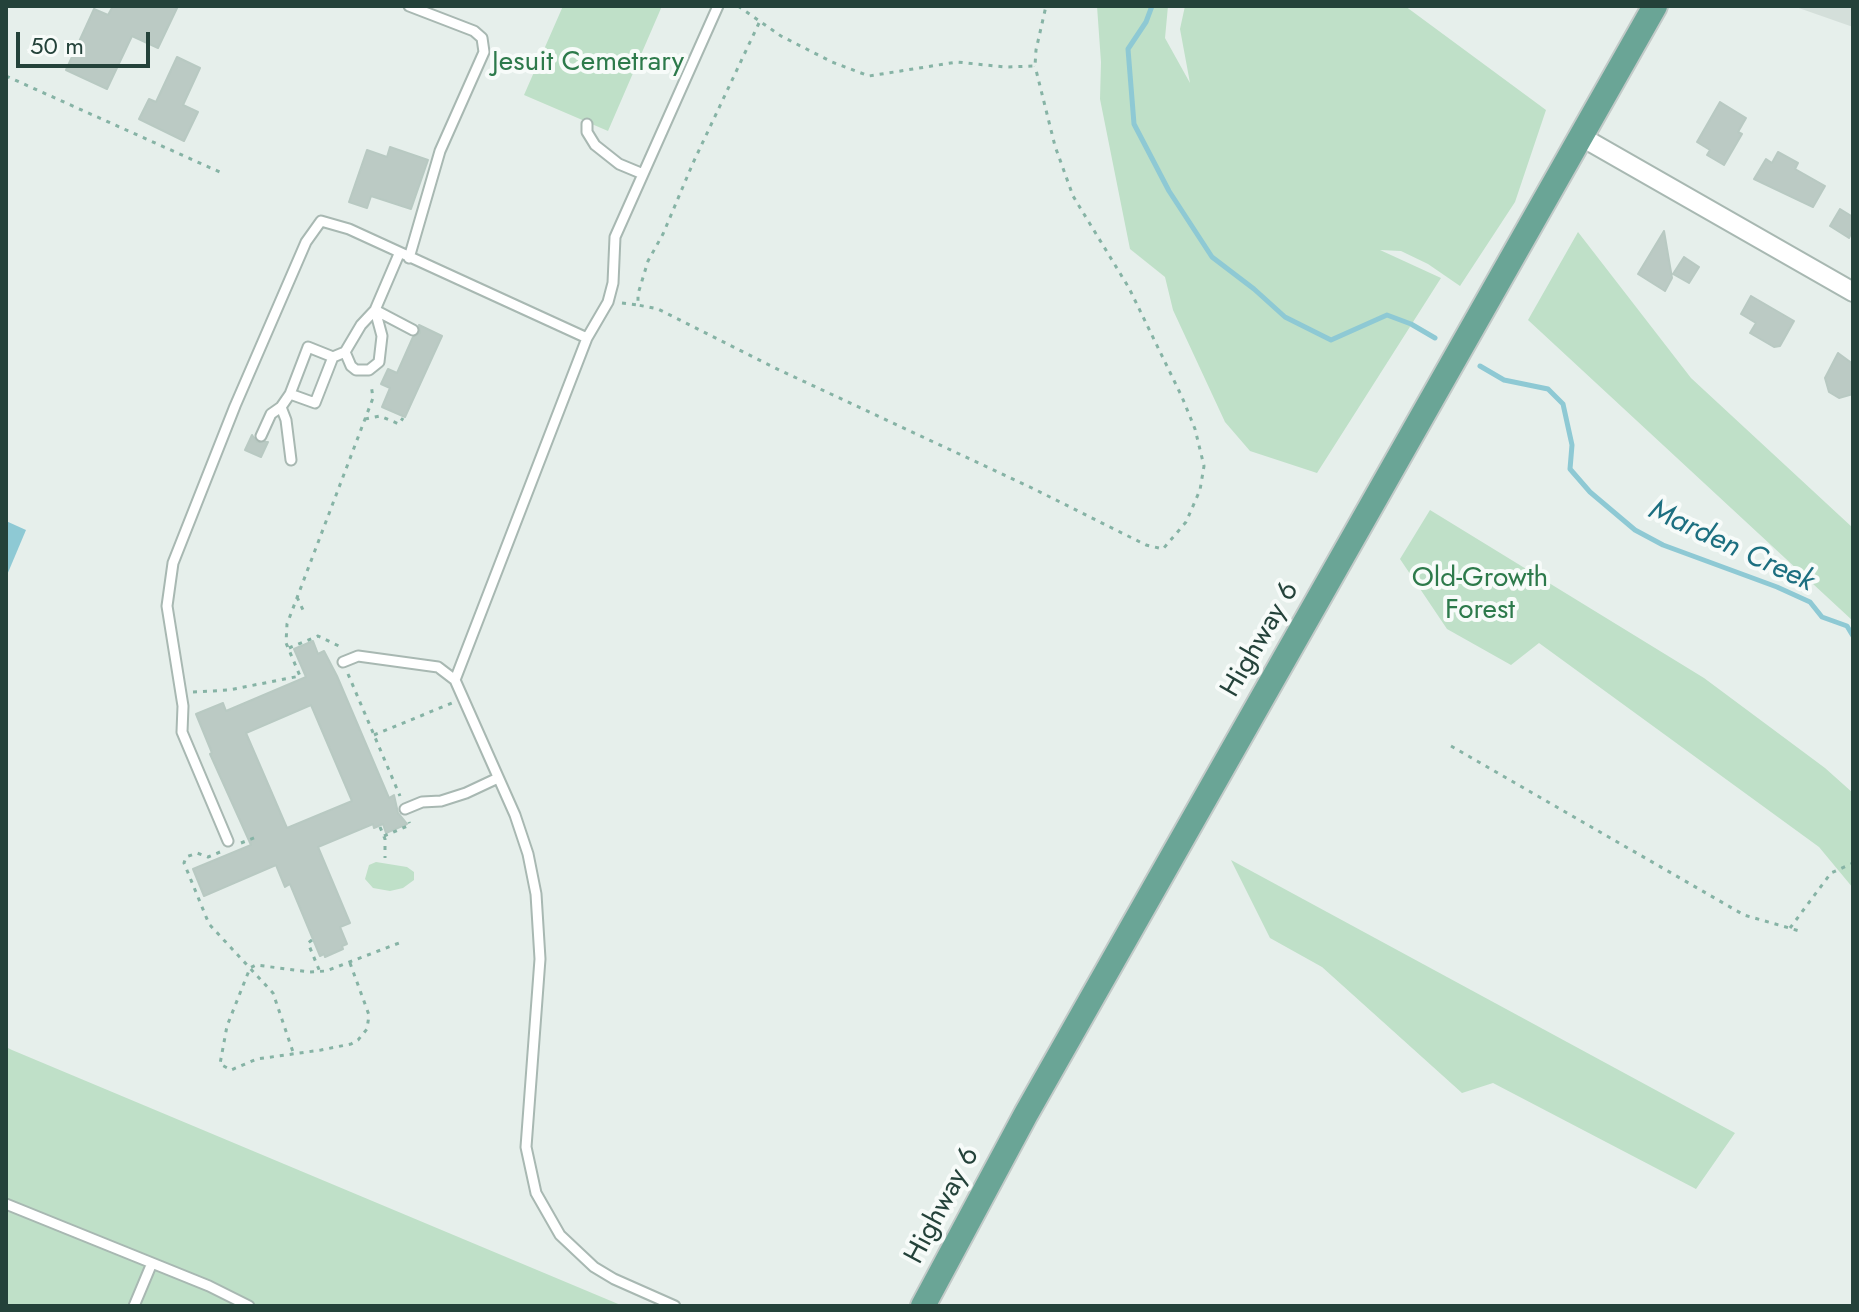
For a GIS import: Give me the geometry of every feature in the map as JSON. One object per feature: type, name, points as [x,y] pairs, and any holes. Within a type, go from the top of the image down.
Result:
[{"type":"main road","name":"Highway 6","points":[[923,1306],[1026,1114],[1655,6]]},
{"type":"street","points":[[1580,136],[1853,292]]},
{"type":"lane","points":[[261,436],[271,414],[281,407],[290,394],[308,347],[333,357],[345,352],[361,325],[375,310],[404,256],[440,151],[484,52],[482,38],[474,31],[409,6]]},
{"type":"lane","points":[[455,680],[587,338],[608,302],[613,283],[615,237],[718,6]]},
{"type":"lane","points":[[587,124],[587,132],[595,145],[619,164],[643,174]]},
{"type":"lane","points":[[230,844],[182,732],[181,693],[167,606],[173,563],[235,406],[306,242],[321,221],[349,229],[587,338]]},
{"type":"lane","points":[[375,310],[413,330]]},
{"type":"lane","points":[[345,352],[351,366],[363,371],[379,362],[382,336],[375,310]]},
{"type":"lane","points":[[290,394],[315,403],[333,357]]},
{"type":"lane","points":[[281,407],[286,420],[291,460]]},
{"type":"lane","points":[[343,662],[358,656],[438,667],[455,680],[515,815],[528,854],[539,916],[540,959],[526,1147],[536,1193],[560,1235],[594,1267],[675,1306]]},
{"type":"lane","points":[[404,804],[441,801],[498,778]]},
{"type":"lane","points":[[6,1204],[209,1286],[249,1306]]},
{"type":"lane","points":[[134,1306],[152,1263]]},
{"type":"path","points":[[738,6],[759,23],[832,62],[869,76],[957,62],[1005,67],[1035,66]]},
{"type":"path","points":[[759,23],[648,261],[638,294],[638,305],[658,309],[787,374],[1044,493],[1146,545],[1163,549],[1186,522],[1200,490],[1204,466],[1195,429],[1177,386],[1129,288],[1073,196],[1055,146],[1035,66],[1046,6]]},
{"type":"path","points":[[6,76],[222,173]]},
{"type":"path","points":[[181,693],[229,690],[300,676],[285,634],[373,398],[369,370]]},
{"type":"path","points":[[365,419],[380,416],[399,424],[403,418]]},
{"type":"path","points":[[297,597],[303,610]]},
{"type":"path","points":[[289,648],[318,636],[358,656]]},
{"type":"path","points":[[350,678],[404,804]]},
{"type":"path","points":[[374,735],[448,704]]},
{"type":"path","points":[[1451,746],[1744,915],[1803,932]]},
{"type":"path","points":[[384,836],[410,825],[409,822]]},
{"type":"path","points":[[380,827],[384,836],[385,858]]},
{"type":"path","points":[[230,844],[256,837]]},
{"type":"path","points":[[220,852],[208,857],[197,853],[186,857],[184,863],[209,924],[273,993],[291,1039],[293,1053]]},
{"type":"path","points":[[1790,928],[1831,873],[1853,863]]},
{"type":"path","points":[[312,940],[308,943],[320,972]]},
{"type":"path","points":[[350,963],[369,1015],[363,1035],[351,1044],[257,1059],[231,1070],[220,1064],[227,1026],[250,968],[256,965],[320,972],[399,943]]},
{"type":"shaded area","points":[[1793,6],[1853,6],[1853,27]]},
{"type":"green space","name":"Jesuit Cemetrary","points":[[563,6],[662,6],[608,131],[524,95]]},
{"type":"green space","points":[[1097,6],[1168,6],[1165,38],[1190,83],[1180,29],[1185,6],[1405,6],[1546,110],[1515,202],[1460,286],[1428,264],[1401,251],[1380,250],[1441,278],[1317,473],[1250,451],[1225,422],[1173,310],[1165,277],[1130,249],[1100,99]]},
{"type":"green space","points":[[1578,232],[1691,378],[1853,528],[1853,621],[1528,320]]},
{"type":"green space","name":"Old-Growth Forest","points":[[1430,510],[1704,678],[1825,768],[1853,793],[1853,888],[1819,847],[1539,643],[1511,665],[1447,629],[1400,559]]},
{"type":"green space","points":[[1231,860],[1735,1133],[1696,1189],[1493,1083],[1462,1093],[1322,967],[1270,938]]},
{"type":"green space","points":[[376,862],[407,867],[414,872],[414,880],[403,888],[390,891],[373,888],[365,879],[369,865]]},
{"type":"green space","points":[[6,1047],[12,1050],[623,1306],[6,1306]]},
{"type":"water","points":[[6,521],[26,530],[7,575],[6,575]]},
{"type":"building","points":[[113,6],[178,6],[158,48],[132,36],[107,89],[66,70],[94,9],[108,15]]},
{"type":"building","points":[[177,57],[200,68],[183,105],[198,112],[184,141],[139,119],[149,99],[156,102]]},
{"type":"building","points":[[1720,102],[1746,118],[1738,132],[1742,134],[1724,165],[1707,155],[1710,150],[1697,142]]},
{"type":"building","points":[[390,147],[428,160],[411,209],[371,196],[367,208],[349,202],[367,150],[387,157]]},
{"type":"building","points":[[1778,152],[1798,163],[1795,169],[1825,186],[1813,207],[1754,179],[1766,159],[1772,163]]},
{"type":"building","points":[[1840,209],[1853,217],[1849,238],[1830,226]]},
{"type":"building","points":[[1664,231],[1672,278],[1665,291],[1638,274]]},
{"type":"building","points":[[1684,257],[1699,267],[1689,283],[1673,274]]},
{"type":"building","points":[[1751,296],[1794,321],[1780,346],[1774,347],[1750,333],[1756,323],[1741,314]]},
{"type":"building","points":[[419,325],[442,336],[405,417],[382,407],[390,388],[381,384],[388,369],[397,373],[413,337],[420,333]]},
{"type":"building","points":[[1838,353],[1853,364],[1853,394],[1839,398],[1829,392],[1825,378]]},
{"type":"building","points":[[252,435],[257,442],[268,442],[261,457],[245,450]]},
{"type":"building","points":[[313,641],[318,654],[324,651],[389,798],[394,795],[398,813],[407,824],[386,833],[383,824],[374,828],[373,824],[318,847],[350,923],[340,927],[347,944],[325,957],[324,954],[320,956],[290,884],[285,887],[276,865],[204,896],[193,869],[251,845],[210,754],[196,714],[223,703],[226,711],[306,677],[294,649]],"holes":[[[311,705],[352,801],[287,828],[246,733]]]},
{"type":"waterway","points":[[1152,6],[1146,22],[1128,49],[1134,124],[1169,191],[1212,257],[1285,317],[1331,340],[1387,315],[1435,338]]},
{"type":"waterway","name":"Marden Creek","points":[[1480,366],[1504,380],[1548,389],[1563,404],[1572,445],[1570,469],[1590,492],[1635,530],[1663,545],[1810,602],[1822,617],[1847,626],[1853,636]]}]
